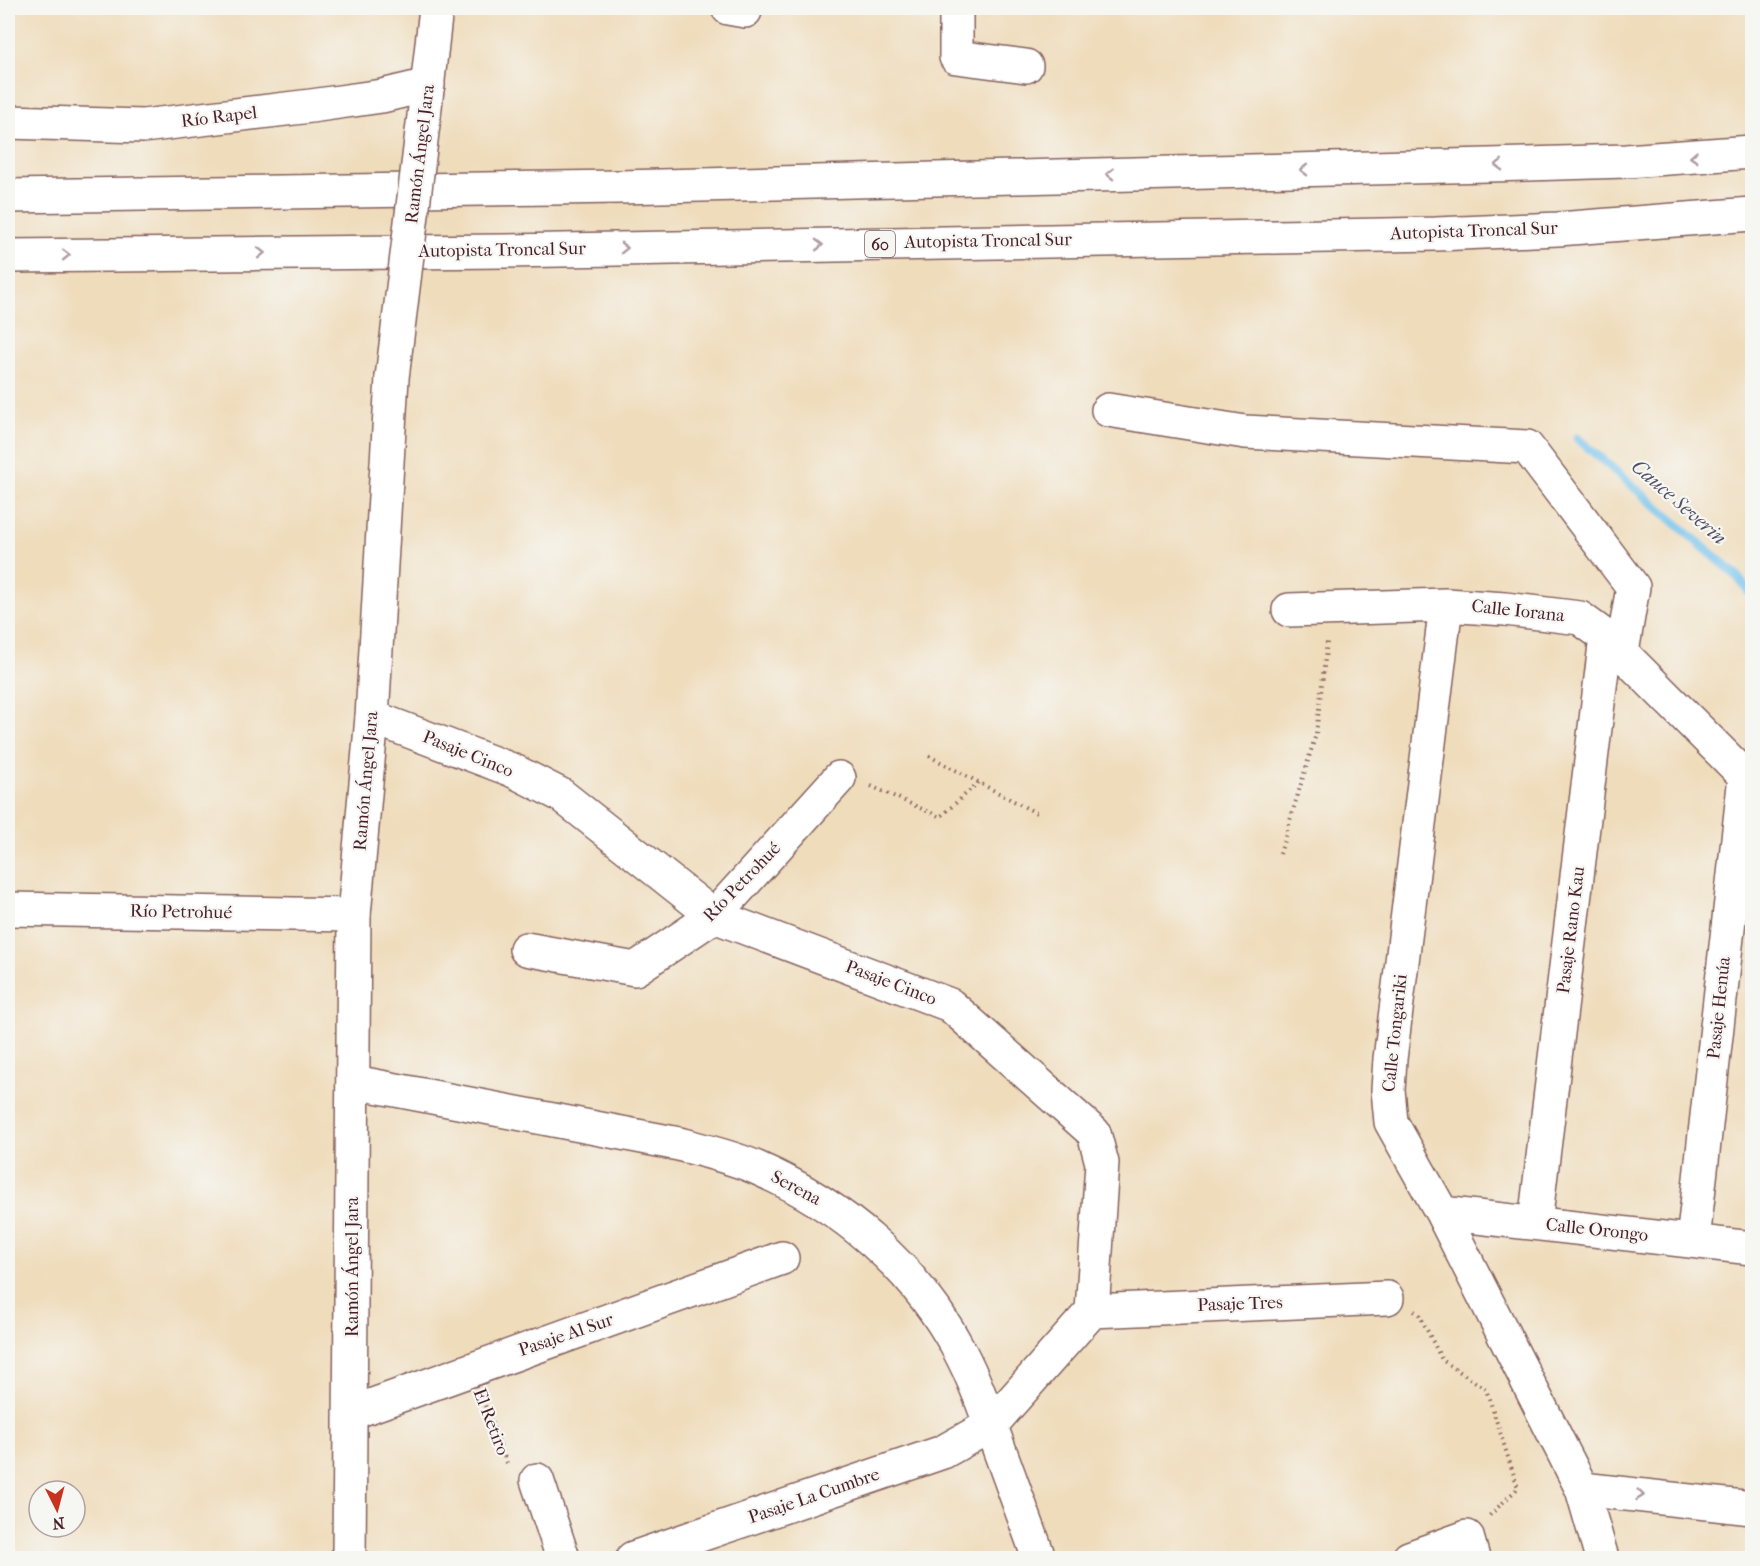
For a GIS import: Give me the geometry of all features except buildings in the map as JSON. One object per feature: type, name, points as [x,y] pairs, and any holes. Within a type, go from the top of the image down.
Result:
[{"type":"main road","name":"Ramón Ángel Jara","points":[[350,1558],[354,915],[372,717],[392,378],[436,8]]},
{"type":"main road","points":[[728,8],[745,11],[746,8]]},
{"type":"main road","points":[[956,8],[956,57],[1026,66]]},
{"type":"main road","name":"Río Rapel","points":[[8,122],[143,126],[382,96],[426,100]]},
{"type":"main road","points":[[8,196],[620,187],[1626,161],[1752,152]]},
{"type":"main road","name":"Autopista Troncal Sur","points":[[8,256],[518,250],[1436,234],[1558,229],[1752,214]]},
{"type":"main road","name":"Pasaje Rano Kau","points":[[1108,410],[1245,432],[1527,447],[1633,587],[1614,644],[1535,1223]]},
{"type":"main road","name":"Calle Iorana","points":[[1289,610],[1446,605],[1580,618],[1614,644],[1749,780]]},
{"type":"main road","name":"Calle Tongariki","points":[[1446,605],[1388,1090],[1391,1122],[1442,1213],[1582,1489],[1602,1558]]},
{"type":"main road","name":"Pasaje Cinco","points":[[372,717],[512,771],[561,795],[714,916],[950,1005],[1094,1133],[1102,1163],[1092,1311]]},
{"type":"main road","name":"Río Petrohué","points":[[526,949],[635,969],[714,916],[839,778]]},
{"type":"main road","name":"Pasaje Henúa","points":[[1694,1241],[1749,780]]},
{"type":"main road","name":"Río Petrohué","points":[[8,909],[354,915]]},
{"type":"main road","name":"Serena","points":[[354,1082],[679,1144],[718,1154],[756,1167],[826,1205],[859,1229],[914,1283],[959,1349],[991,1425],[1039,1558]]},
{"type":"main road","name":"Calle Orongo","points":[[1442,1213],[1752,1248]]},
{"type":"main road","name":"Pasaje Al Sur","points":[[351,1413],[471,1368],[783,1258]]},
{"type":"main road","name":"Pasaje Tres","points":[[1092,1311],[1387,1298]]},
{"type":"main road","points":[[991,1425],[1092,1311]]},
{"type":"main road","name":"Pasaje La Cumbre","points":[[633,1558],[943,1452],[991,1425]]},
{"type":"main road","points":[[537,1480],[563,1558]]},
{"type":"main road","points":[[1582,1489],[1752,1508]]},
{"type":"main road","points":[[1409,1558],[1470,1548]]},
{"type":"path","points":[[1280,854],[1316,734],[1331,608]]},
{"type":"path","points":[[929,756],[1040,815]]},
{"type":"path","points":[[839,778],[857,780],[940,817],[979,782]]},
{"type":"path","points":[[1387,1298],[1419,1314],[1442,1360],[1486,1389],[1518,1488],[1470,1548]]},
{"type":"path","name":"El Retiro","points":[[471,1368],[511,1476],[537,1480]]},
{"type":"waterway","name":"Cauce Severin","points":[[1577,438],[1736,575],[1752,596]]}]
